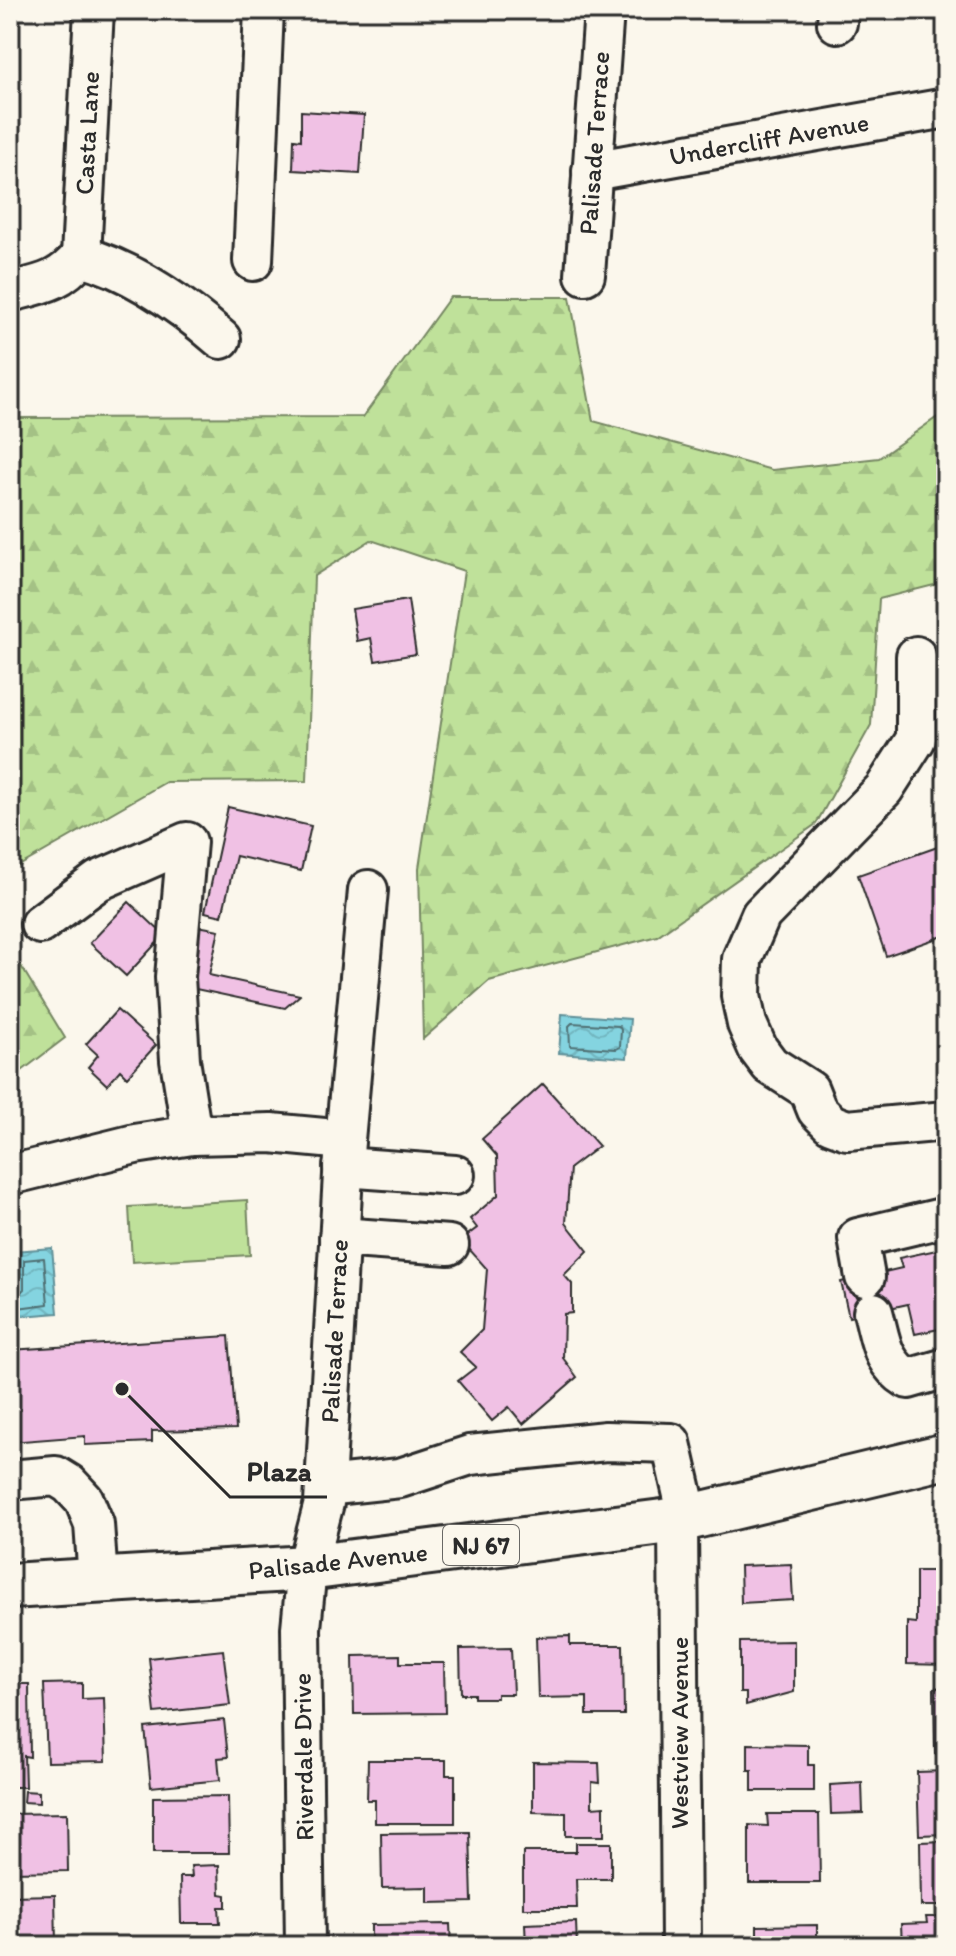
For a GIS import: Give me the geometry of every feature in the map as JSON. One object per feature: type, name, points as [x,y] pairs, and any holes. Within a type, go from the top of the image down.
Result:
[{"type":"main road","name":"Palisade Avenue","points":[[10,1586],[307,1568],[683,1518],[946,1456]]},
{"type":"street","name":"Casta Lane","points":[[81,256],[94,10]]},
{"type":"street","points":[[253,261],[264,10]]},
{"type":"street","name":"Palisade Terrace","points":[[585,275],[604,10]]},
{"type":"street","name":"Undercliff Avenue","points":[[592,171],[946,108]]},
{"type":"street","points":[[10,292],[67,273],[81,256],[109,263],[194,315],[221,339]]},
{"type":"street","points":[[916,656],[916,739],[884,789],[761,915],[742,959],[741,996],[747,1024],[758,1049],[770,1065],[809,1090],[817,1110],[831,1124],[847,1130],[946,1121]]},
{"type":"street","points":[[40,924],[98,881],[187,842],[175,977],[180,1060],[192,1135]]},
{"type":"street","name":"Palisade Terrace","points":[[307,1568],[324,1503],[344,1153],[368,890]]},
{"type":"street","points":[[10,1175],[135,1144],[192,1135],[271,1133],[344,1153],[455,1175]]},
{"type":"street","points":[[946,1217],[858,1238],[886,1360],[893,1370],[908,1379],[946,1368]]},
{"type":"street","points":[[339,1237],[449,1245]]},
{"type":"street","name":"Westview Avenue","points":[[325,1486],[400,1478],[470,1455],[606,1441],[671,1443],[683,1518],[681,1946]]},
{"type":"street","points":[[10,1480],[56,1476],[84,1500],[94,1524],[98,1580]]},
{"type":"street","name":"Riverdale Drive","points":[[305,1946],[301,1628],[307,1568]]},
{"type":"green space","points":[[450,297],[570,297],[593,421],[772,470],[879,458],[946,411],[946,582],[879,599],[871,725],[816,824],[657,936],[489,981],[423,1039],[419,868],[464,571],[371,540],[314,576],[307,781],[166,782],[10,871],[10,418],[363,417]]},
{"type":"green space","points":[[10,948],[65,1038],[10,1080]]},
{"type":"green space","points":[[247,1200],[250,1255],[132,1262],[129,1207]]},
{"type":"water","points":[[562,1014],[630,1019],[627,1058],[559,1053]]},
{"type":"water","points":[[52,1248],[58,1313],[10,1317],[10,1288],[17,1286],[14,1251]]},
{"type":"building","points":[[301,111],[364,115],[360,174],[293,170],[294,139],[301,140]]},
{"type":"building","points":[[408,600],[416,654],[375,661],[371,638],[357,641],[352,609]]},
{"type":"building","points":[[228,807],[311,826],[301,871],[236,856],[222,916],[205,912]]},
{"type":"building","points":[[946,844],[946,935],[886,956],[858,875]]},
{"type":"building","points":[[129,902],[164,935],[126,976],[90,943]]},
{"type":"building","points":[[198,926],[219,930],[209,975],[300,995],[285,1008],[191,988]]},
{"type":"building","points":[[117,1010],[156,1045],[127,1077],[120,1070],[107,1085],[88,1067],[98,1055],[86,1044]]},
{"type":"building","points":[[543,1084],[599,1146],[570,1168],[566,1223],[588,1251],[564,1275],[572,1284],[572,1313],[564,1314],[563,1358],[577,1377],[523,1424],[509,1407],[492,1421],[458,1381],[476,1367],[460,1352],[482,1330],[487,1269],[461,1240],[477,1228],[470,1219],[498,1195],[497,1156],[482,1139]]},
{"type":"building","points":[[946,1248],[946,1341],[942,1342],[939,1329],[915,1334],[908,1304],[849,1317],[841,1282],[902,1268],[899,1258]]},
{"type":"building","points":[[229,1336],[236,1429],[152,1431],[152,1442],[85,1445],[85,1436],[10,1442],[10,1350]]},
{"type":"building","points":[[791,1564],[793,1600],[741,1603],[740,1566]]},
{"type":"building","points":[[916,1571],[946,1571],[946,1665],[907,1664],[907,1622],[916,1623]]},
{"type":"building","points":[[570,1636],[570,1645],[623,1645],[624,1715],[587,1715],[587,1697],[538,1698],[536,1637]]},
{"type":"building","points":[[794,1641],[794,1692],[746,1705],[746,1693],[740,1693],[740,1642]]},
{"type":"building","points":[[511,1648],[513,1694],[474,1698],[474,1694],[461,1694],[460,1649]]},
{"type":"building","points":[[223,1650],[230,1705],[155,1713],[149,1658]]},
{"type":"building","points":[[400,1655],[400,1663],[444,1663],[445,1713],[354,1714],[353,1656]]},
{"type":"building","points":[[82,1683],[82,1699],[104,1698],[106,1761],[47,1762],[44,1684]]},
{"type":"building","points":[[10,1684],[29,1684],[30,1757],[24,1756],[25,1787],[10,1787]]},
{"type":"building","points":[[946,1687],[946,1753],[935,1754],[934,1688]]},
{"type":"building","points":[[224,1720],[228,1757],[218,1758],[220,1780],[151,1787],[145,1728]]},
{"type":"building","points":[[748,1744],[808,1745],[808,1765],[814,1765],[814,1791],[752,1791]]},
{"type":"building","points":[[368,1760],[446,1760],[446,1775],[455,1775],[455,1823],[375,1823],[375,1800],[367,1800]]},
{"type":"building","points":[[533,1762],[599,1763],[600,1783],[592,1782],[592,1807],[604,1806],[604,1836],[566,1836],[566,1813],[533,1812]]},
{"type":"building","points":[[946,1771],[946,1834],[919,1835],[917,1772]]},
{"type":"building","points":[[862,1783],[863,1813],[831,1814],[830,1785]]},
{"type":"building","points":[[24,1791],[39,1792],[39,1803],[23,1802]]},
{"type":"building","points":[[228,1796],[229,1853],[153,1853],[153,1797]]},
{"type":"building","points":[[67,1813],[68,1871],[10,1872],[10,1814]]},
{"type":"building","points":[[767,1814],[819,1814],[820,1883],[749,1883],[749,1825],[768,1826]]},
{"type":"building","points":[[470,1832],[472,1902],[428,1903],[428,1887],[382,1888],[381,1833]]},
{"type":"building","points":[[946,1841],[946,1906],[921,1906],[920,1842]]},
{"type":"building","points":[[576,1843],[611,1843],[611,1879],[576,1879],[577,1908],[523,1908],[523,1852],[576,1852]]},
{"type":"building","points":[[219,1865],[220,1894],[226,1895],[226,1907],[219,1907],[220,1923],[181,1923],[180,1877],[192,1877],[191,1866]]},
{"type":"building","points":[[55,1895],[56,1945],[10,1946],[10,1896]]},
{"type":"building","points":[[926,1917],[946,1917],[946,1946],[902,1946],[901,1924],[927,1923]]},
{"type":"building","points":[[576,1922],[577,1946],[526,1946],[525,1924]]},
{"type":"building","points":[[450,1924],[451,1946],[371,1946],[371,1925]]},
{"type":"building","points":[[817,1925],[817,1946],[757,1946],[757,1926]]},
{"type":"building","points":[[225,1940],[225,1946],[174,1946],[174,1941]]},
{"type":"place","name":"Plaza","points":[[122,1389]]}]
